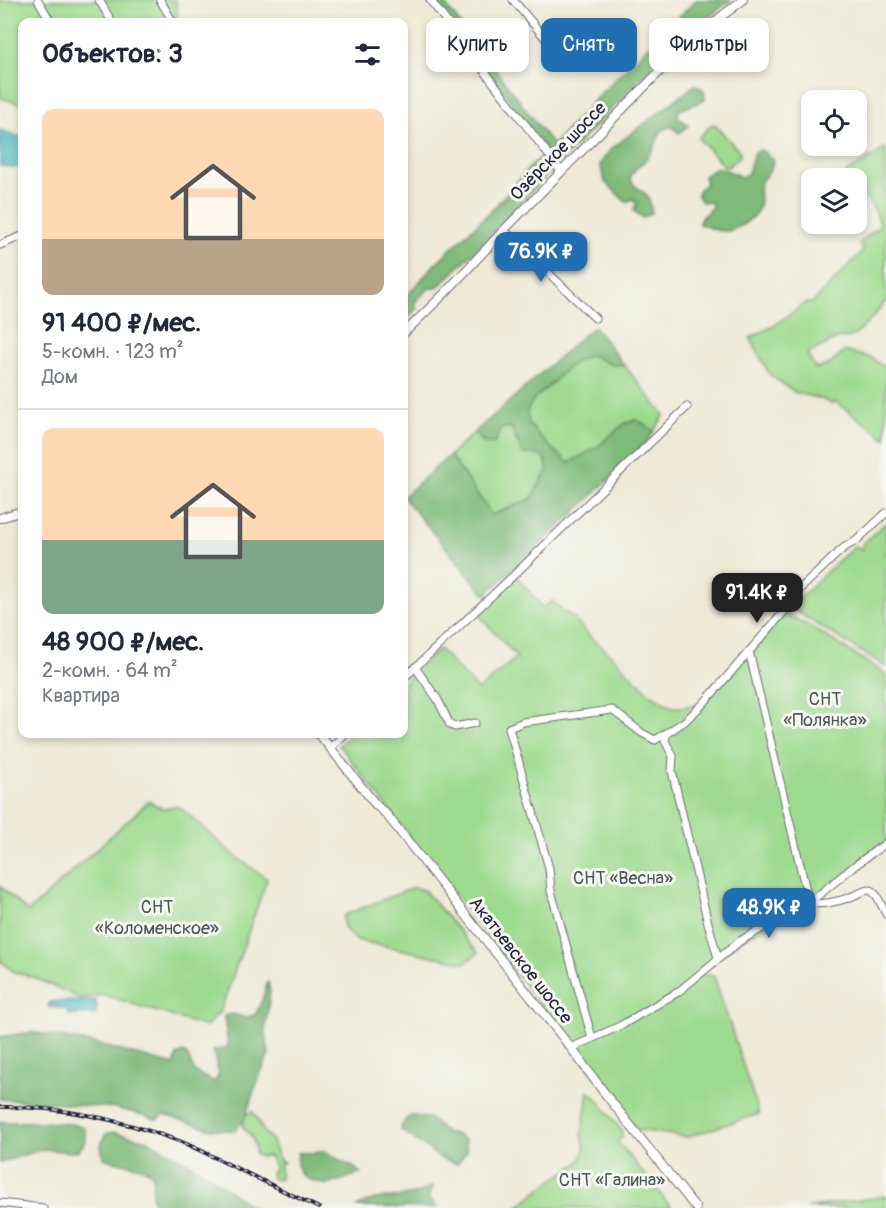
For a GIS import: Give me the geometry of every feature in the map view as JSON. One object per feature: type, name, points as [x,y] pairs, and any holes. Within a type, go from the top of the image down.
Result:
[{"type":"main road","name":"Озёрское шоссе","points":[[408,329],[665,66],[743,0]]},
{"type":"main road","points":[[0,518],[18,512]]},
{"type":"main road","name":"Акатьевское шоссе","points":[[322,738],[376,805],[386,814],[696,1208]]},
{"type":"street","points":[[38,0],[49,18]]},
{"type":"street","points":[[99,0],[110,18]]},
{"type":"street","points":[[160,0],[171,18]]},
{"type":"street","points":[[430,0],[561,171]]},
{"type":"street","points":[[513,0],[541,33]]},
{"type":"street","points":[[504,230],[595,318]]},
{"type":"street","points":[[0,245],[18,238]]},
{"type":"street","points":[[408,674],[687,407]]},
{"type":"street","points":[[592,1038],[551,891],[549,868],[509,728],[523,722],[612,710],[655,740],[685,721],[703,704],[783,613],[806,583],[886,513]]},
{"type":"street","points":[[749,651],[809,903]]},
{"type":"street","points":[[415,667],[438,700],[450,725],[455,727],[475,723]]},
{"type":"street","points":[[667,733],[665,741],[673,756],[672,771],[718,957]]},
{"type":"street","points":[[330,748],[341,738]]},
{"type":"street","points":[[573,1047],[620,1026],[678,992],[740,941],[809,903],[886,843]]},
{"type":"street","points":[[809,903],[844,899],[871,890],[877,896],[886,914]]},
{"type":"street","points":[[0,1203],[43,1208]]},
{"type":"green space","points":[[0,0],[176,0],[178,18],[18,18],[18,103],[0,98]]},
{"type":"green space","points":[[432,0],[442,0],[456,18],[446,18]]},
{"type":"green space","points":[[696,0],[731,0],[708,18],[678,18]]},
{"type":"green space","points":[[649,46],[649,70],[558,164],[487,72],[497,72],[553,145],[622,72],[637,72],[637,58]]},
{"type":"green space","points":[[695,85],[704,90],[705,100],[678,111],[678,117],[689,125],[679,133],[671,126],[661,131],[651,153],[630,178],[634,185],[648,196],[652,213],[643,218],[633,210],[637,204],[633,199],[626,202],[605,182],[600,164],[611,149]]},
{"type":"green space","points":[[712,124],[740,152],[740,156],[728,167],[725,167],[699,139]]},
{"type":"green space","points":[[886,148],[886,301],[854,336],[837,339],[807,354],[816,369],[830,364],[845,351],[871,358],[886,368],[886,439],[836,402],[831,404],[822,399],[796,393],[770,375],[750,338],[771,327],[806,303],[812,303],[864,250],[859,244],[880,225],[875,210],[867,200],[867,168],[854,168]]},
{"type":"green space","points":[[761,150],[773,159],[770,171],[760,184],[760,201],[757,212],[749,220],[732,230],[719,231],[699,224],[700,219],[713,206],[710,202],[702,202],[698,196],[698,190],[706,184],[704,176],[716,168],[742,177],[748,173],[754,152]]},
{"type":"green space","points":[[544,154],[551,171],[437,288],[429,288],[415,302],[417,309],[408,317],[408,294],[435,264],[494,208]]},
{"type":"green space","points":[[594,326],[624,365],[612,365],[591,355],[577,361],[534,399],[527,411],[529,424],[569,463],[597,447],[624,424],[636,419],[651,429],[653,433],[587,501],[485,595],[408,503],[408,492],[450,455],[492,515],[531,499],[548,469],[544,457],[523,454],[511,427],[500,429],[495,443],[484,443],[475,432]]},
{"type":"green space","points":[[591,354],[612,365],[624,365],[664,415],[653,433],[642,422],[624,424],[597,447],[569,463],[529,424],[526,411],[534,399],[563,372]]},
{"type":"green space","points":[[511,427],[517,443],[544,457],[548,469],[531,499],[492,515],[450,455],[475,432],[484,443],[499,429]]},
{"type":"green space","points":[[886,523],[886,667],[791,608],[846,554],[855,546],[862,549],[863,543]]},
{"type":"green space","points":[[516,576],[543,608],[552,601],[572,617],[650,694],[672,707],[703,704],[783,613],[811,627],[886,674],[886,843],[809,903],[740,941],[699,974],[714,976],[759,1114],[687,1137],[638,1130],[339,745],[347,738],[408,738],[408,679],[439,649],[478,690],[517,657],[478,614]]},
{"type":"green space","name":"СНТ «Коломенское»","points":[[149,801],[163,809],[175,806],[181,808],[230,852],[267,879],[221,1010],[206,1027],[104,995],[79,998],[35,978],[14,972],[1,961],[0,963],[0,886],[28,912]]},
{"type":"green space","points":[[412,888],[425,891],[478,953],[465,963],[356,940],[350,935],[343,923],[344,915]]},
{"type":"green space","points":[[268,981],[270,992],[265,1030],[269,1054],[246,1116],[235,1131],[211,1129],[164,1115],[157,1120],[115,1108],[0,1099],[0,1037],[31,1032],[92,1043],[174,1065],[177,1055],[184,1052],[195,1072],[214,1082],[219,1075],[213,1051],[228,1047],[224,1016],[233,1014],[246,1018],[256,1014]]},
{"type":"green space","name":"СНТ «Галина»","points":[[588,1091],[594,1095],[622,1131],[622,1138],[617,1141],[672,1208],[516,1208],[579,1162],[585,1150],[582,1134]]},
{"type":"green space","points":[[252,1111],[264,1132],[271,1139],[278,1157],[285,1162],[280,1164],[280,1179],[273,1179],[271,1173],[274,1165],[269,1156],[261,1157],[255,1154],[253,1140],[243,1128],[244,1116]]},
{"type":"green space","points":[[412,1116],[429,1118],[447,1133],[455,1134],[465,1140],[467,1151],[457,1164],[442,1159],[400,1129],[406,1119]]},
{"type":"green space","points":[[0,1122],[79,1125],[85,1128],[85,1142],[79,1150],[70,1152],[43,1149],[0,1163]]},
{"type":"green space","points":[[113,1132],[147,1140],[201,1170],[253,1208],[158,1208],[152,1198],[152,1173],[141,1167],[104,1158],[101,1148],[103,1140],[106,1134]]},
{"type":"green space","points":[[324,1151],[361,1173],[327,1185],[307,1179],[300,1173],[297,1165],[298,1153]]},
{"type":"green space","points":[[433,1186],[429,1197],[437,1208],[356,1207],[375,1199],[418,1193]]},
{"type":"green space","points":[[886,1196],[886,1208],[805,1208]]},
{"type":"water","points":[[0,130],[18,136],[18,168],[0,166]]},
{"type":"water","points":[[95,1000],[97,1005],[94,1015],[69,1015],[67,1009],[48,1007],[49,1002]]},
{"type":"railway","points":[[0,1107],[68,1112],[157,1133],[192,1147],[319,1208]]},
{"type":"park label","name":"СНТ «Полянка»","points":[[825,709]]},
{"type":"park label","name":"СНТ «Весна»","points":[[623,878]]}]
